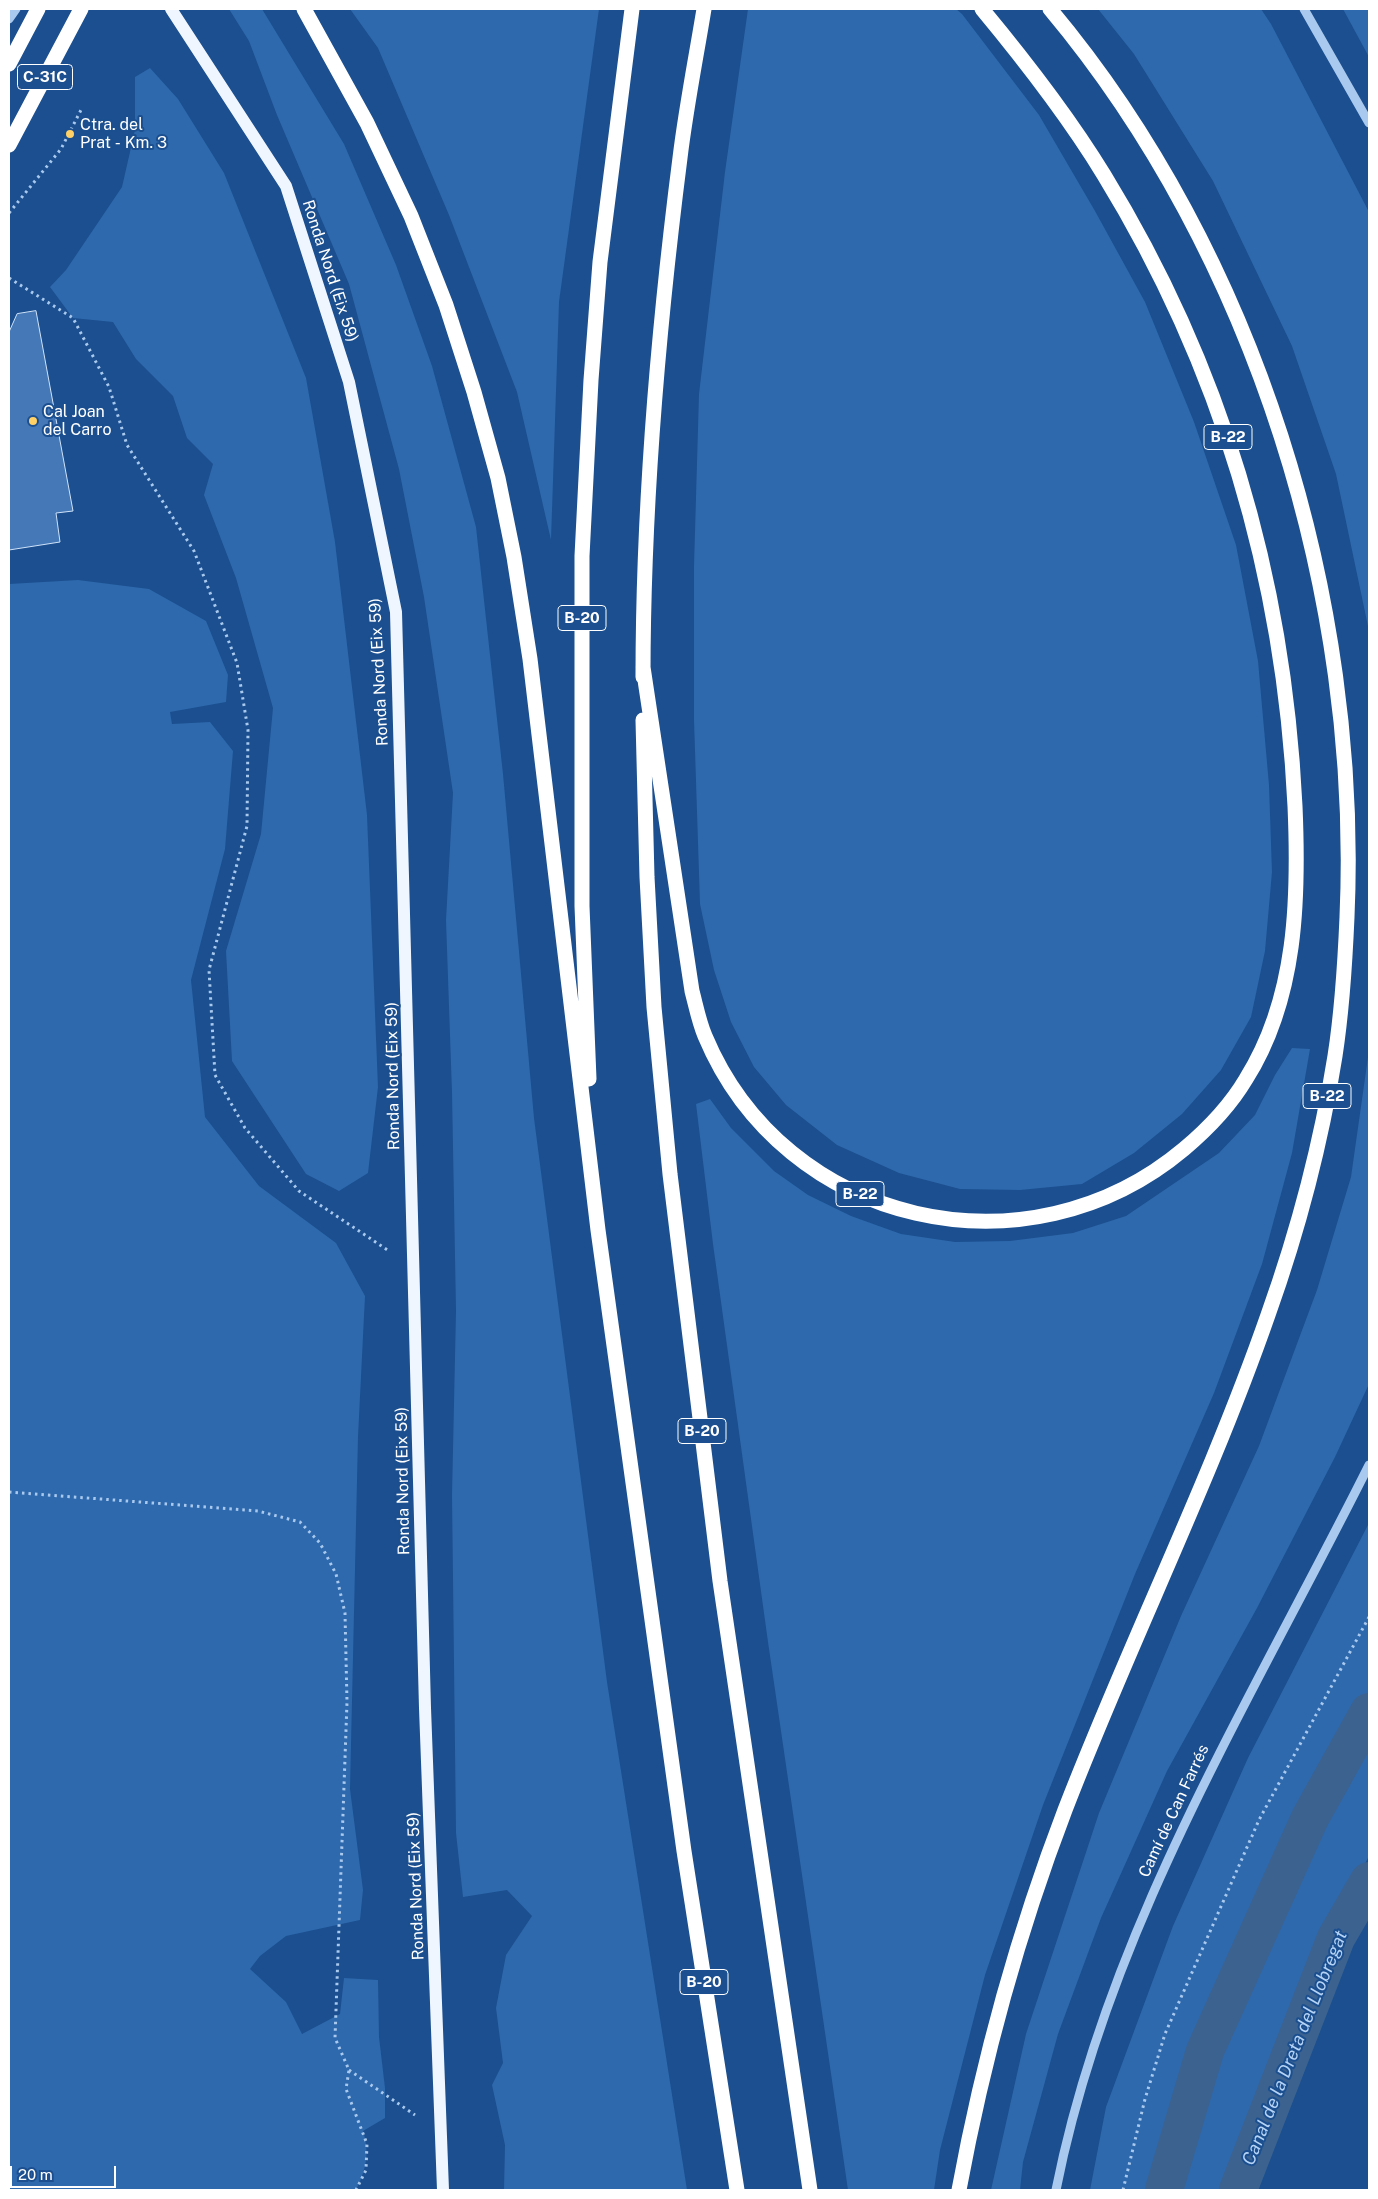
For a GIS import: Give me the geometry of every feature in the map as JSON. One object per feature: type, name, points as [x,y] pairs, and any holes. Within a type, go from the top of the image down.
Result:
[{"type":"highway","name":"C-31C","points":[[9,64],[38,9]]},
{"type":"highway","name":"C-31C","points":[[9,145],[81,9]]},
{"type":"highway","points":[[304,9],[367,123],[411,216],[451,323],[474,392],[498,478],[514,557],[530,659],[598,1230]]},
{"type":"highway","name":"B-20","points":[[632,9],[600,262],[591,380],[582,556],[582,906],[588,1062],[598,1230],[684,1851],[737,2190]]},
{"type":"highway","name":"B-20","points":[[704,9],[680,156],[663,305],[649,467],[643,668],[647,867],[653,988],[670,1174],[720,1582],[810,2190]]},
{"type":"highway","name":"B-22","points":[[643,668],[692,991],[705,1037],[736,1092],[778,1141],[805,1162],[852,1191],[883,1204],[916,1213],[947,1220],[982,1223],[1037,1219],[1086,1206],[1121,1191],[1154,1173],[1202,1134],[1227,1106],[1247,1078],[1272,1029],[1282,999],[1294,927],[1296,832],[1289,717],[1280,645],[1264,562],[1245,488],[1224,426],[1200,365],[1165,287],[1105,176],[1067,118],[1021,56],[982,9]]},
{"type":"highway","name":"B-22","points":[[959,2190],[986,2058],[1034,1895],[1096,1732],[1237,1399],[1269,1312],[1296,1228],[1318,1142],[1335,1054],[1345,964],[1349,877],[1346,774],[1338,688],[1331,641],[1323,595],[1302,507],[1275,418],[1240,326],[1208,257],[1167,178],[1118,99],[1050,9]]},
{"type":"main road","name":"Ronda Nord (Eix 59)","points":[[172,9],[286,186],[349,382],[396,612],[425,1708],[443,2190]]},
{"type":"street","points":[[9,19],[16,9]]},
{"type":"street","points":[[1304,9],[1369,123]]},
{"type":"street","name":"Camí de Can Farrés","points":[[1056,2190],[1083,2081],[1109,2001],[1144,1910],[1186,1816],[1369,1465]]},
{"type":"path","points":[[9,213],[61,149],[82,108]]},
{"type":"path","points":[[9,278],[73,318],[109,387],[128,445],[194,551],[237,663],[248,730],[247,826],[208,970],[215,1075],[245,1128],[299,1191],[414,1268]]},
{"type":"path","points":[[9,1492],[258,1511],[300,1522],[320,1543],[336,1574],[345,1613],[347,1702],[335,2038],[349,2070],[441,2133]]},
{"type":"path","points":[[1123,2190],[1145,2099],[1164,2034],[1259,1820],[1369,1617]]},
{"type":"path","points":[[349,2070],[346,2089],[367,2144],[366,2170],[356,2190]]},
{"type":"shaded area","points":[[229,9],[262,9],[344,144],[396,265],[432,366],[476,527],[503,774],[534,1118],[607,1682],[687,2190],[504,2190],[505,2145],[492,2085],[503,2063],[496,2008],[506,1955],[532,1916],[507,1890],[463,1897],[456,1833],[452,1495],[456,1311],[452,1093],[446,920],[453,793],[424,597],[399,469],[349,284],[277,115],[249,41]]},
{"type":"shaded area","points":[[350,9],[599,9],[559,302],[551,540],[517,392],[449,215],[378,48]]},
{"type":"shaded area","points":[[748,9],[956,9],[962,14],[1039,115],[1145,302],[1194,422],[1236,545],[1258,661],[1269,785],[1272,872],[1265,951],[1251,1017],[1221,1070],[1182,1114],[1134,1153],[1082,1184],[1020,1190],[960,1189],[899,1173],[837,1145],[786,1105],[754,1067],[731,1022],[714,970],[700,904],[694,720],[694,566],[699,394],[725,172]]},
{"type":"shaded area","points":[[1098,9],[1261,9],[1271,24],[1369,212],[1369,631],[1336,474],[1292,346],[1213,181],[1134,54]]},
{"type":"shaded area","points":[[1343,9],[1369,9],[1369,57]]},
{"type":"shaded area","points":[[150,68],[178,99],[224,173],[306,378],[335,542],[367,815],[378,1087],[368,1173],[339,1191],[306,1174],[232,1061],[226,951],[261,834],[273,708],[236,578],[204,495],[213,464],[187,438],[173,396],[136,359],[113,322],[73,318],[50,287],[66,270],[122,187],[135,130],[135,77]]},
{"type":"shaded area","points":[[78,580],[149,589],[206,621],[228,675],[226,702],[170,712],[172,724],[210,722],[233,751],[225,849],[191,980],[205,1117],[259,1186],[336,1243],[365,1296],[358,1437],[350,1789],[363,1890],[360,1920],[286,1936],[260,1956],[250,1969],[286,2002],[302,2034],[340,2014],[344,1978],[378,1980],[379,2037],[385,2088],[385,2118],[363,2131],[366,2161],[356,2190],[9,2190],[9,584]]},
{"type":"shaded area","points":[[1292,1048],[1310,1049],[1292,1153],[1262,1264],[1214,1393],[1135,1574],[1043,1805],[985,1975],[940,2150],[934,2190],[848,2190],[768,1642],[713,1244],[696,1104],[710,1099],[731,1128],[774,1171],[808,1195],[851,1216],[901,1234],[955,1242],[1010,1241],[1073,1233],[1126,1216],[1219,1153],[1255,1115],[1275,1075]]},
{"type":"shaded area","points":[[1369,1050],[1369,1384],[1335,1457],[1257,1608],[1167,1771],[1101,1918],[1058,2034],[1023,2162],[1020,2190],[991,2190],[1026,2034],[1099,1813],[1181,1616],[1259,1446],[1317,1290],[1351,1177]]},
{"type":"shaded area","points":[[1369,1523],[1369,1856],[1319,1954],[1259,2096],[1225,2190],[1090,2190],[1106,2107],[1173,1926],[1248,1758]]},
{"type":"building","name":"Cal Joan del Carro","points":[[36,311],[73,511],[56,513],[60,542],[9,550],[9,332],[17,314]]},
{"type":"waterway","points":[[1164,2190],[1205,2051],[1310,1818],[1369,1712]]},
{"type":"waterway","name":"Canal de la Dreta del Llobregat","points":[[1238,2190],[1336,1938],[1369,1881]]},
{"type":"place","name":"Ctra. del Prat - Km. 3","points":[[70,134]]},
{"type":"place","name":"Cal Joan del Carro","points":[[33,421]]}]
